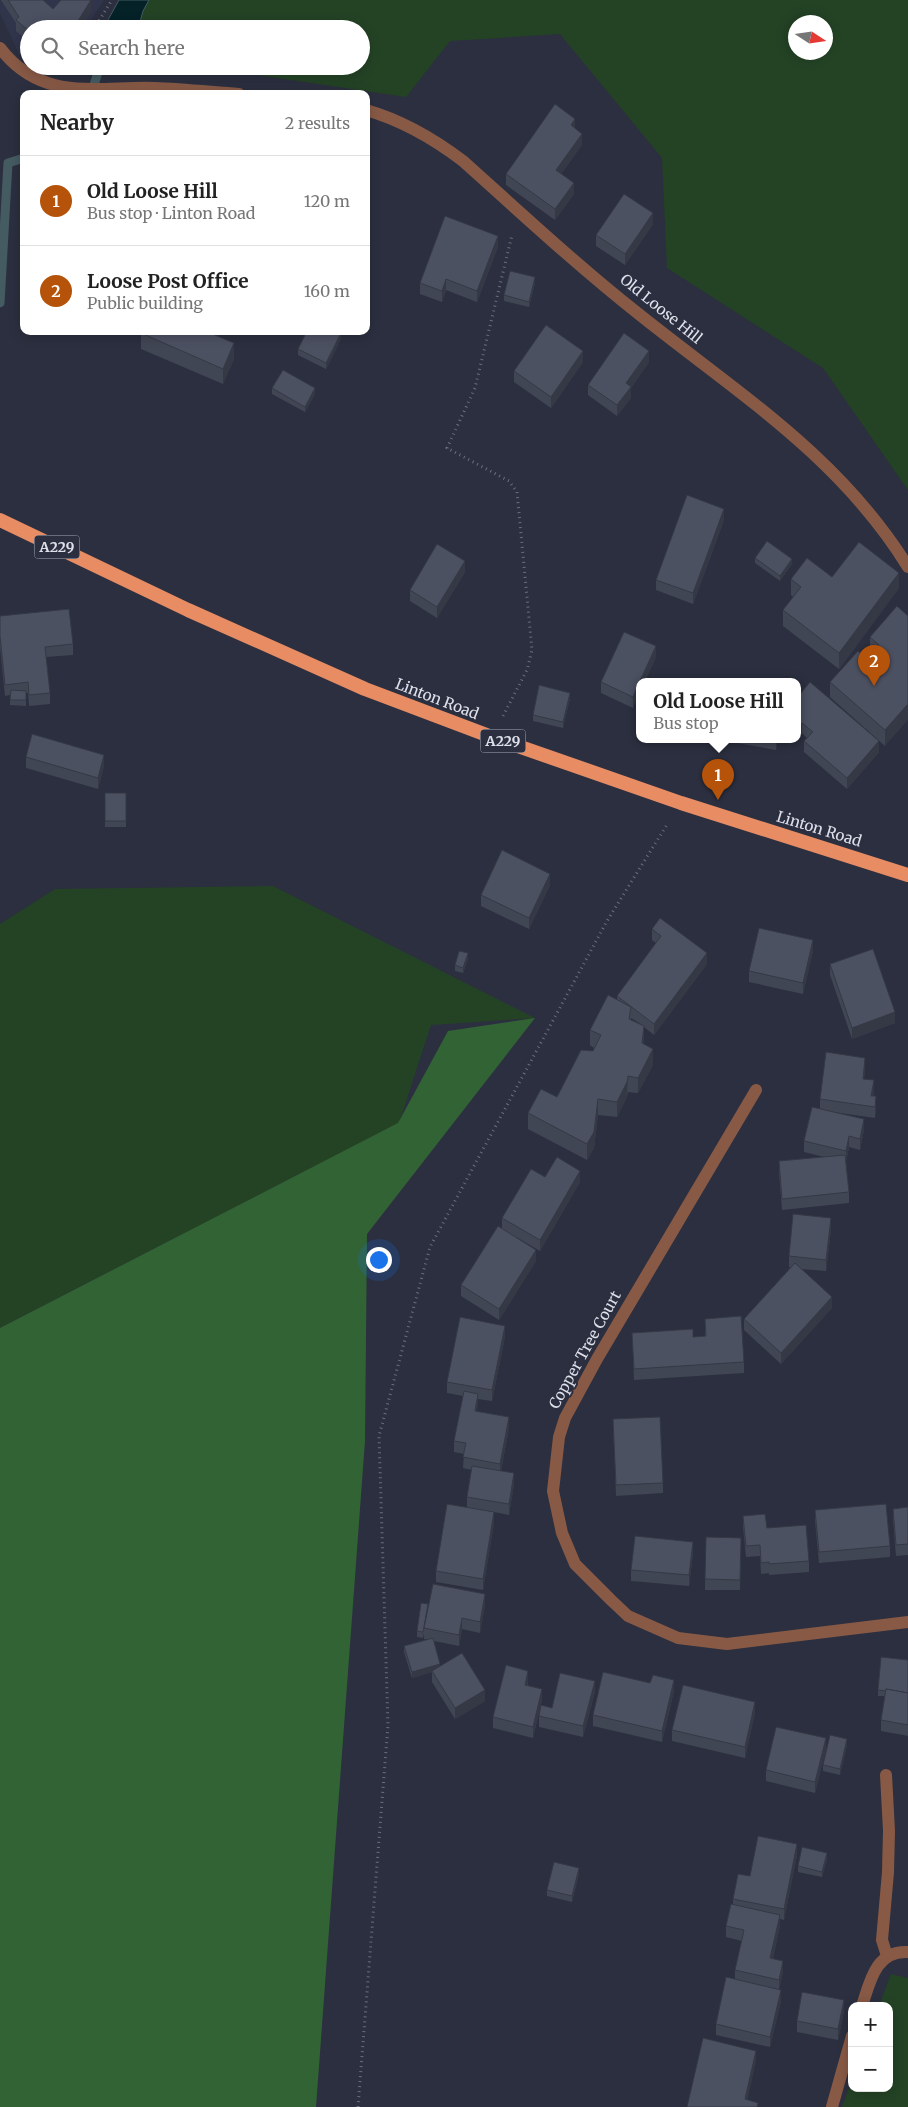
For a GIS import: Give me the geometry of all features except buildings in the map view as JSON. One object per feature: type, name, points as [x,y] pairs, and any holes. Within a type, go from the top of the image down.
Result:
[{"type":"highway","name":"Linton Road","points":[[2,520],[188,610],[269,644],[365,689],[492,737],[681,803],[908,875]]},
{"type":"street","points":[[2,57],[20,69]]},
{"type":"street","points":[[32,75],[51,85],[82,89],[156,88],[184,90]]},
{"type":"street","name":"Old Loose Hill","points":[[370,112],[398,122],[445,147],[639,314],[797,438],[838,476],[869,512],[908,567]]},
{"type":"street","name":"Copper Tree Court","points":[[756,1090],[606,1344],[565,1418],[559,1437],[553,1491],[562,1533],[575,1564],[628,1616],[678,1638],[727,1644],[908,1622]]},
{"type":"street","points":[[886,1776],[889,1831],[882,1940],[887,1956]]},
{"type":"street","points":[[863,2002],[873,1972],[887,1956],[897,1951],[908,1952]]},
{"type":"street","points":[[832,2107],[849,2047]]},
{"type":"path","points":[[100,20],[112,0]]},
{"type":"path","points":[[492,737],[527,670],[532,650],[517,492],[509,481],[447,448],[476,388],[518,210]]},
{"type":"path","points":[[358,2107],[388,1725],[378,1436],[430,1247],[607,921],[681,803]]},
{"type":"shaded area","points":[[0,0],[104,0],[91,20],[20,20],[20,54],[0,13]]},
{"type":"shaded area","points":[[119,0],[149,0],[140,20],[108,20]]},
{"type":"green space","points":[[140,0],[908,0],[908,490],[823,368],[667,268],[662,158],[560,34],[450,41],[406,97],[370,92],[370,90],[359,90],[257,75],[370,75],[370,20],[130,20]]},
{"type":"green space","points":[[273,886],[535,1018],[431,1025],[399,1123],[0,1328],[0,924],[55,889]]},
{"type":"green space","points":[[535,1018],[367,1234],[365,1441],[316,2107],[0,2107],[0,1328],[398,1123],[448,1031]]},
{"type":"green space","points":[[891,1974],[908,1978],[908,2107],[842,2107],[848,2091],[893,2092],[893,2002],[880,2002]]},
{"type":"waterway","points":[[92,90],[97,75]]},
{"type":"waterway","points":[[0,303],[8,163],[20,159]]},
{"type":"place","name":"Loose Post Office","points":[[874,686]]},
{"type":"place","name":"Old Loose Hill","points":[[718,800]]}]
